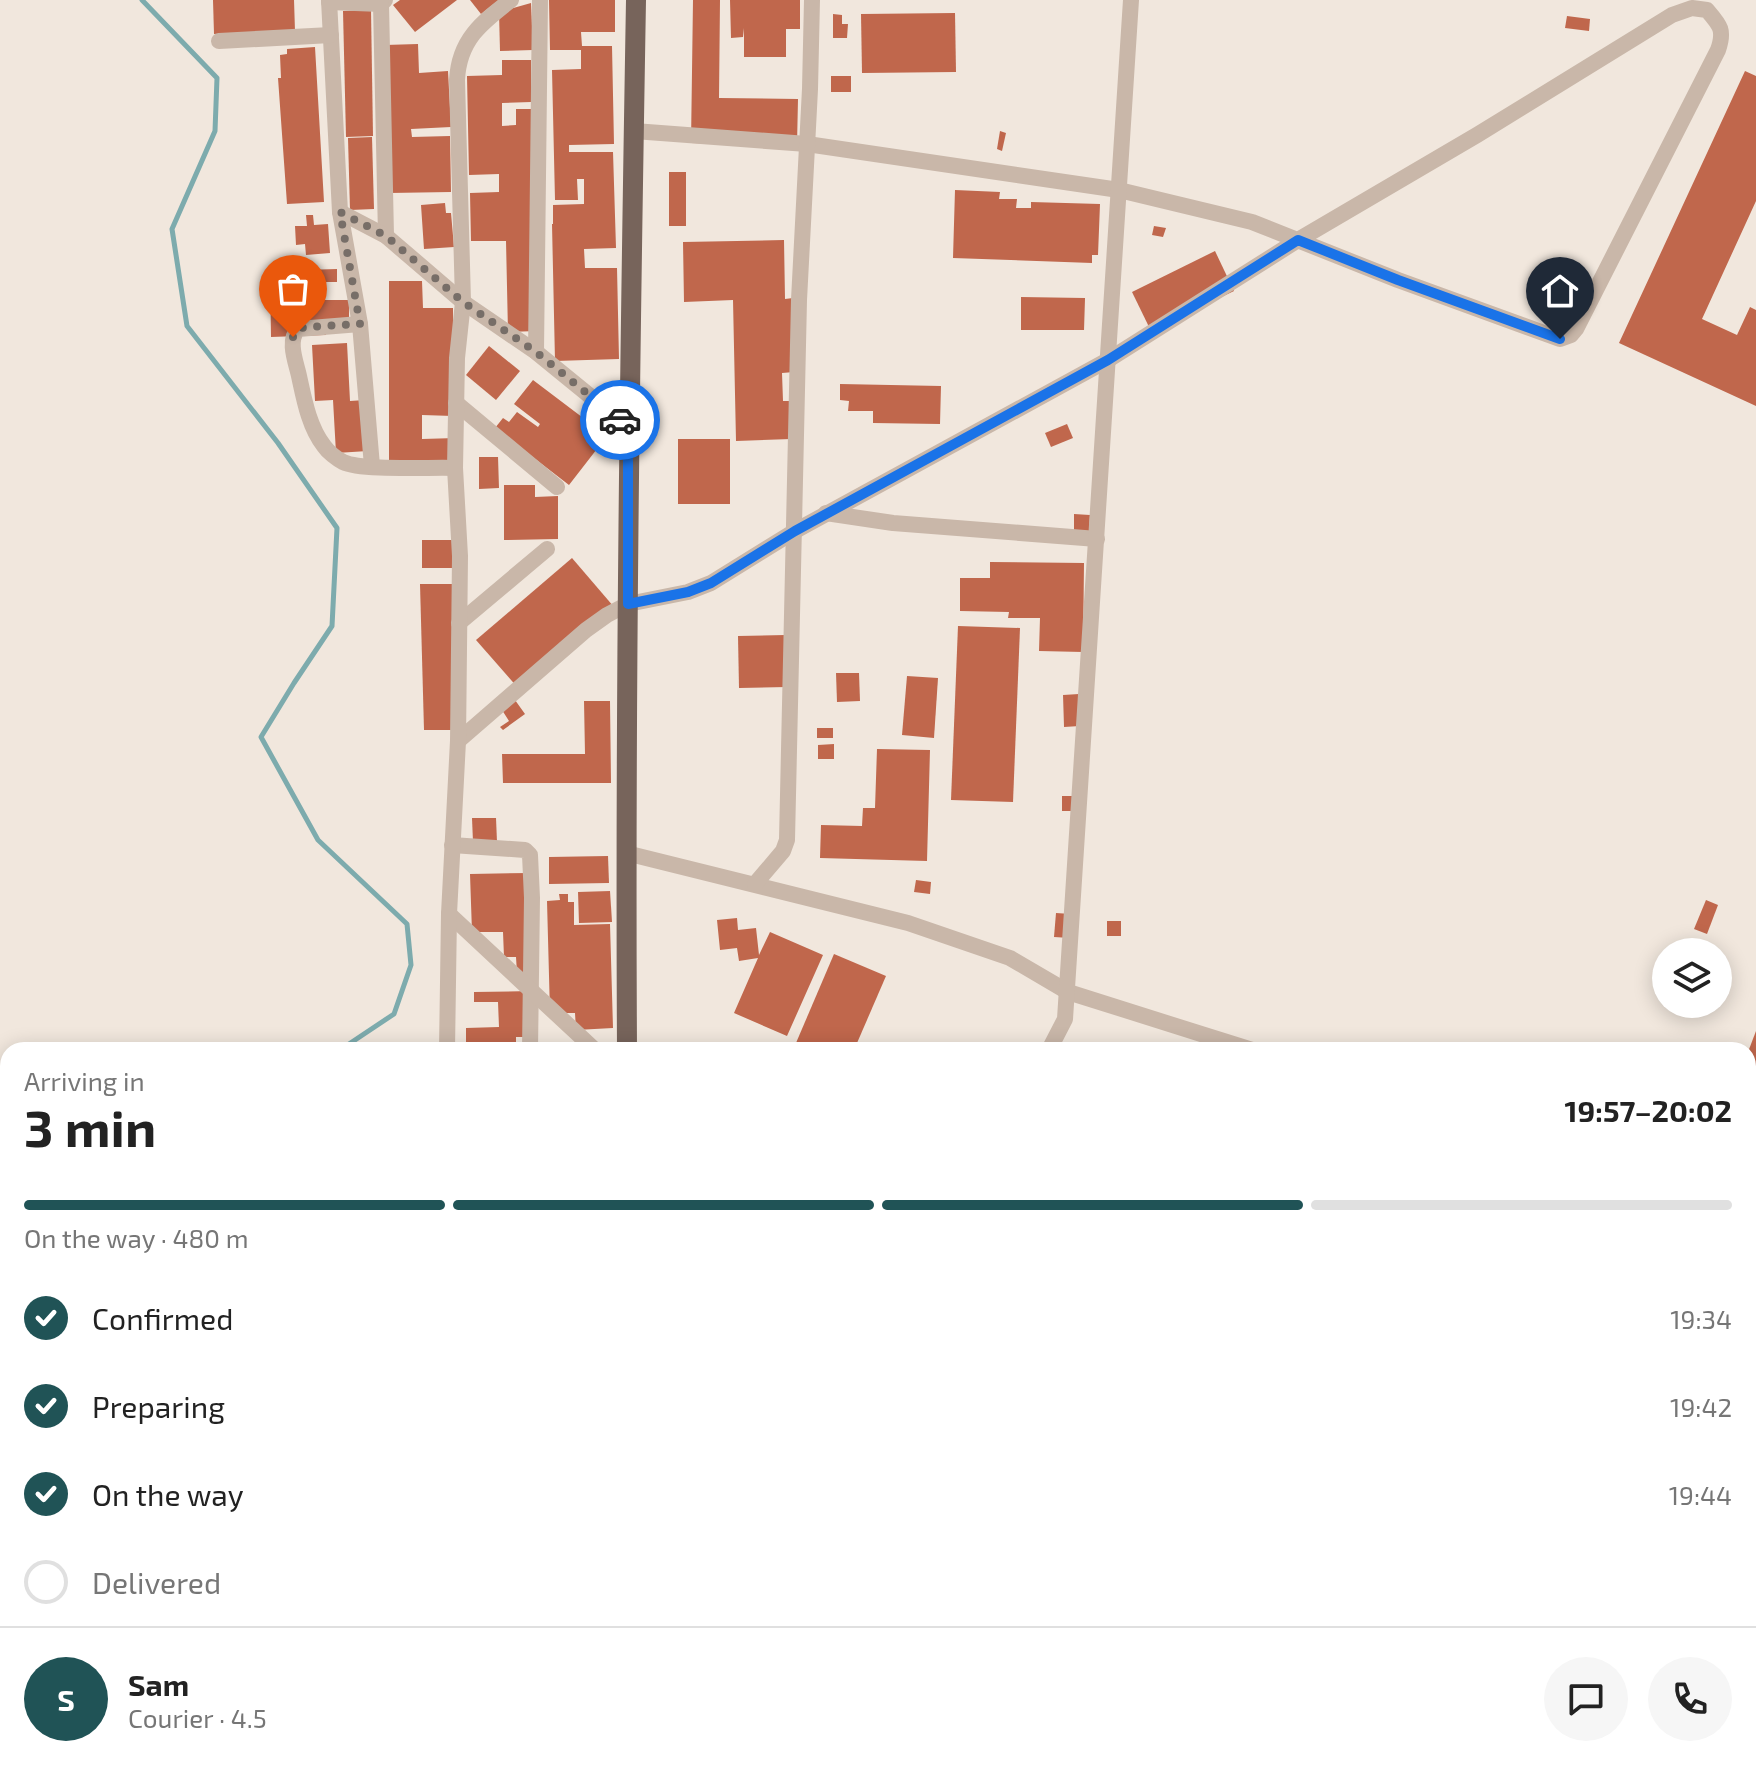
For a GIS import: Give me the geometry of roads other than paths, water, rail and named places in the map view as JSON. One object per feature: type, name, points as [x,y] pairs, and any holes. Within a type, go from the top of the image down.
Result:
[{"type":"main road","points":[[627,1042],[628,427],[636,0]]},
{"type":"street","points":[[447,1042],[449,914],[458,741],[460,556],[455,468],[456,403],[463,302],[458,63],[481,23],[511,0]]},
{"type":"street","points":[[536,352],[540,0]]},
{"type":"street","points":[[755,884],[783,851],[787,840],[799,300],[812,0]]},
{"type":"street","points":[[1053,1042],[1065,1019],[1068,992],[1131,0]]},
{"type":"street","points":[[372,466],[360,324],[340,212],[329,1],[383,2],[386,236]]},
{"type":"street","points":[[458,741],[607,615],[628,604],[688,592],[711,583],[826,513],[1108,360],[1298,240],[1672,15],[1692,8],[1707,10],[1722,31],[1718,50],[1584,315],[1571,335],[1560,339],[1398,280],[1298,240],[1252,222],[1119,190],[807,144],[634,131]]},
{"type":"street","points":[[219,41],[331,35]]},
{"type":"street","points":[[340,212],[386,236],[463,302],[536,352],[628,427]]},
{"type":"street","points":[[360,324],[298,329],[293,337],[302,393],[323,446],[345,463],[455,468]]},
{"type":"street","points":[[456,403],[557,487]]},
{"type":"street","points":[[826,513],[893,523],[1097,539]]},
{"type":"street","points":[[459,623],[547,549]]},
{"type":"street","points":[[452,845],[525,850],[531,859],[530,1042]]},
{"type":"street","points":[[626,853],[908,923],[1010,958],[1068,992],[1227,1042]]},
{"type":"street","points":[[449,914],[586,1042]]},
{"type":"waterway","points":[[142,0],[217,78],[215,131],[172,229],[187,326],[278,443],[337,528],[332,626],[261,737],[318,840],[407,924],[411,965],[394,1014],[352,1042]]}]
